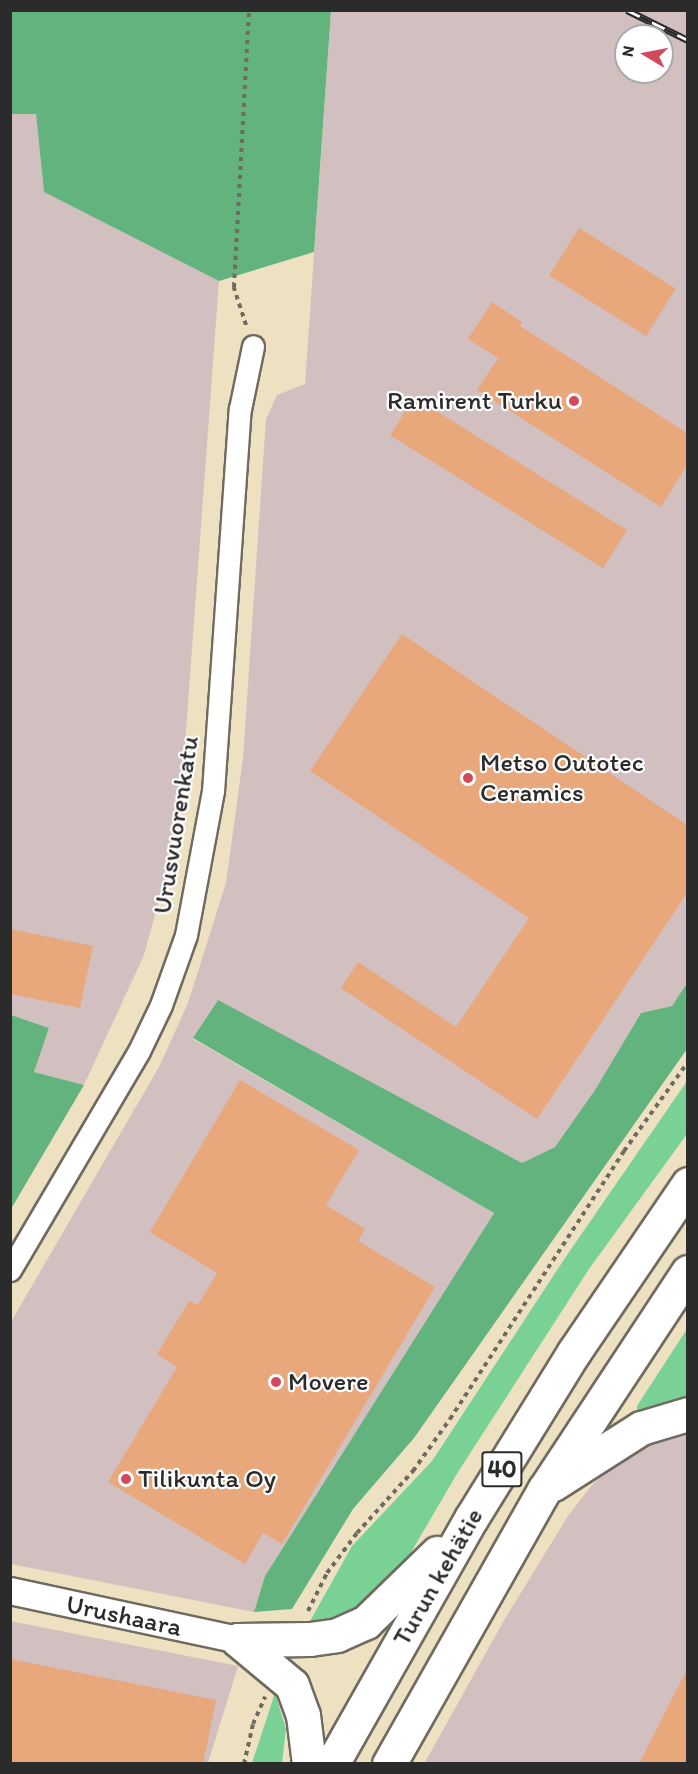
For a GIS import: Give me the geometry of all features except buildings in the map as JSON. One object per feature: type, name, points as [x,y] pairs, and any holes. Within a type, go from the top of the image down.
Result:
[{"type":"highway","name":"Turun kehätie","points":[[332,1764],[472,1517],[574,1352],[687,1184]]},
{"type":"highway","name":"Turun kehätie","points":[[388,1764],[544,1490],[687,1272]]},
{"type":"highway","points":[[544,1490],[641,1428],[687,1414]]},
{"type":"highway","points":[[238,1640],[310,1640],[337,1635],[366,1622],[472,1517]]},
{"type":"highway","points":[[238,1640],[292,1685],[303,1715],[309,1764]]},
{"type":"street","name":"Urusvuorenkatu","points":[[10,1270],[139,1051],[161,1005],[186,935],[213,791],[240,409],[253,346]]},
{"type":"street","name":"Urushaara","points":[[10,1592],[238,1640]]},
{"type":"path","points":[[249,10],[234,287],[253,346]]},
{"type":"path","points":[[304,1620],[327,1573],[426,1454],[624,1151],[687,1062]]},
{"type":"path","points":[[244,1764],[253,1724],[265,1696]]},
{"type":"shaded area","points":[[331,11],[687,11],[687,983],[672,1006],[641,1013],[595,1090],[555,1147],[522,1163],[217,1001],[193,1039],[494,1213],[265,1576],[254,1612],[11,1564],[11,1322],[160,1065],[188,1003],[226,883],[243,758],[266,419],[277,395],[305,384]]},
{"type":"shaded area","points":[[36,113],[44,192],[219,281],[179,826],[144,955],[84,1085],[34,1072],[49,1028],[11,1015],[10,114]]},
{"type":"shaded area","points":[[687,1426],[687,1763],[424,1764],[503,1622],[568,1516],[592,1485],[636,1446]]},
{"type":"shaded area","points":[[10,1621],[238,1666],[208,1763],[11,1763]]},
{"type":"green space","points":[[10,11],[331,11],[314,252],[219,281],[44,192],[36,114],[11,114]]},
{"type":"green space","points":[[687,983],[687,1049],[414,1438],[353,1509],[292,1609],[254,1612],[265,1576],[494,1213],[193,1038],[218,1000],[522,1163],[555,1147],[595,1090],[641,1013],[672,1006]]},
{"type":"green space","points":[[11,1015],[49,1028],[34,1072],[84,1085],[11,1209]]},
{"type":"green space","points":[[687,1081],[687,1134],[589,1269],[458,1472],[392,1585],[357,1608],[325,1622],[309,1623],[352,1546],[432,1461],[565,1258]]},
{"type":"green space","points":[[687,1329],[687,1401],[637,1414],[637,1406]]},
{"type":"green space","points":[[275,1693],[286,1729],[282,1763],[252,1763]]},
{"type":"railway","points":[[627,10],[688,40]]},
{"type":"place","name":"Ramirent Turku","points":[[574,401]]},
{"type":"place","name":"Metso Outotec Ceramics","points":[[468,778]]},
{"type":"place","name":"Movere","points":[[276,1382]]},
{"type":"place","name":"Tilikunta Oy","points":[[126,1479]]}]
